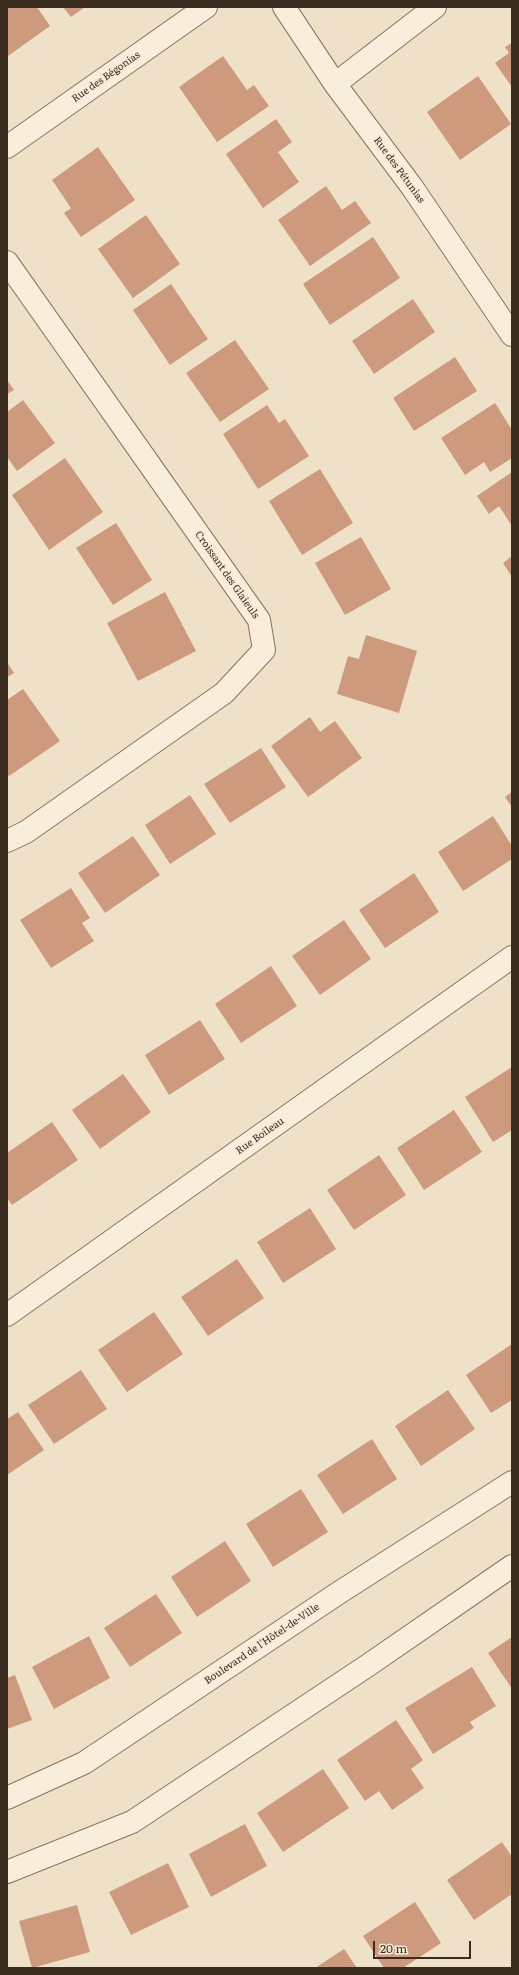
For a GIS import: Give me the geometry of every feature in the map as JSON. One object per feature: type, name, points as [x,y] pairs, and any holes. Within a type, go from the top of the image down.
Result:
[{"type":"street","name":"Rue des Bégonias","points":[[7,147],[206,7]]},
{"type":"street","name":"Rue des Pétunias","points":[[284,7],[335,84],[412,188],[512,335]]},
{"type":"street","points":[[335,84],[435,7]]},
{"type":"street","name":"Croissant des Glaieuls","points":[[7,262],[259,620],[264,650],[224,693],[26,832],[7,841]]},
{"type":"street","name":"Rue Boileau","points":[[7,1315],[512,957]]},
{"type":"street","name":"Boulevard de l'Hôtel-de-Ville","points":[[7,1798],[84,1763],[340,1592],[512,1482]]},
{"type":"street","points":[[7,1872],[132,1822],[367,1666],[512,1566]]},
{"type":"building","points":[[7,7],[37,7],[50,26],[8,56]]},
{"type":"building","points":[[63,7],[85,7],[71,17]]},
{"type":"building","points":[[512,43],[512,87],[495,63],[509,53],[505,47]]},
{"type":"building","points":[[223,56],[247,90],[254,85],[269,106],[217,142],[179,87]]},
{"type":"building","points":[[478,76],[511,124],[460,160],[427,112]]},
{"type":"building","points":[[276,119],[292,142],[278,152],[299,182],[263,208],[226,154]]},
{"type":"building","points":[[98,147],[135,200],[81,237],[64,213],[71,208],[52,180]]},
{"type":"building","points":[[326,186],[342,210],[355,201],[371,223],[310,266],[278,220]]},
{"type":"building","points":[[146,215],[180,264],[133,298],[98,249]]},
{"type":"building","points":[[373,237],[400,278],[330,325],[303,284]]},
{"type":"building","points":[[171,284],[208,339],[170,365],[133,310]]},
{"type":"building","points":[[413,299],[435,332],[374,374],[352,341]]},
{"type":"building","points":[[235,340],[269,389],[220,422],[186,373]]},
{"type":"building","points":[[455,357],[477,391],[414,431],[393,398]]},
{"type":"building","points":[[7,380],[14,390],[7,394]]},
{"type":"building","points":[[23,400],[55,443],[17,471],[7,457],[7,412]]},
{"type":"building","points":[[495,403],[512,430],[512,458],[490,472],[484,462],[465,475],[441,438]]},
{"type":"building","points":[[267,405],[279,423],[285,419],[309,456],[258,489],[223,434]]},
{"type":"building","points":[[65,458],[103,512],[49,550],[12,495]]},
{"type":"building","points":[[320,469],[353,523],[302,555],[269,501]]},
{"type":"building","points":[[512,472],[512,526],[499,506],[489,514],[477,496]]},
{"type":"building","points":[[116,523],[152,580],[113,605],[76,548]]},
{"type":"building","points":[[361,537],[391,589],[345,615],[315,563]]},
{"type":"building","points":[[512,556],[512,577],[503,563]]},
{"type":"building","points":[[165,592],[196,651],[138,681],[107,623]]},
{"type":"building","points":[[366,635],[417,651],[399,713],[337,694],[348,656],[359,659]]},
{"type":"building","points":[[7,662],[14,673],[7,677]]},
{"type":"building","points":[[23,689],[60,741],[9,776],[7,773],[7,700]]},
{"type":"building","points":[[310,717],[320,732],[335,721],[362,758],[308,797],[271,746]]},
{"type":"building","points":[[261,748],[286,787],[230,823],[204,784]]},
{"type":"building","points":[[512,792],[512,807],[505,797]]},
{"type":"building","points":[[190,795],[216,834],[170,864],[145,825]]},
{"type":"building","points":[[493,816],[512,846],[512,859],[463,891],[438,852]]},
{"type":"building","points":[[133,836],[160,875],[105,913],[78,873]]},
{"type":"building","points":[[414,873],[439,912],[385,948],[359,910]]},
{"type":"building","points":[[71,888],[90,918],[82,923],[94,941],[51,968],[20,920]]},
{"type":"building","points":[[344,920],[371,959],[320,995],[292,956]]},
{"type":"building","points":[[271,966],[297,1006],[241,1043],[215,1004]]},
{"type":"building","points":[[200,1020],[225,1059],[169,1095],[145,1055]]},
{"type":"building","points":[[512,1067],[512,1130],[493,1142],[465,1097]]},
{"type":"building","points":[[123,1074],[151,1112],[100,1149],[72,1110]]},
{"type":"building","points":[[454,1110],[482,1152],[424,1190],[397,1148]]},
{"type":"building","points":[[52,1122],[78,1160],[12,1205],[7,1198],[7,1153]]},
{"type":"building","points":[[379,1155],[406,1195],[354,1230],[327,1190]]},
{"type":"building","points":[[310,1208],[336,1249],[283,1283],[257,1242]]},
{"type":"building","points":[[237,1259],[264,1298],[208,1336],[181,1297]]},
{"type":"building","points":[[154,1312],[183,1354],[127,1392],[98,1350]]},
{"type":"building","points":[[512,1344],[512,1400],[491,1413],[466,1375]]},
{"type":"building","points":[[81,1370],[107,1409],[54,1444],[28,1405]]},
{"type":"building","points":[[448,1390],[475,1429],[421,1466],[395,1426]]},
{"type":"building","points":[[18,1412],[44,1450],[7,1475],[7,1419]]},
{"type":"building","points":[[372,1439],[397,1479],[343,1514],[317,1475]]},
{"type":"building","points":[[301,1489],[328,1532],[273,1567],[246,1524]]},
{"type":"building","points":[[225,1541],[251,1581],[197,1617],[171,1577]]},
{"type":"building","points":[[156,1594],[182,1633],[130,1667],[104,1628]]},
{"type":"building","points":[[89,1636],[110,1678],[54,1709],[32,1667]]},
{"type":"building","points":[[512,1637],[512,1689],[488,1653]]},
{"type":"building","points":[[472,1667],[496,1706],[470,1722],[474,1728],[433,1754],[405,1708]]},
{"type":"building","points":[[15,1675],[32,1720],[7,1729],[7,1678]]},
{"type":"building","points":[[396,1720],[423,1760],[411,1769],[424,1788],[392,1810],[379,1791],[365,1801],[337,1760]]},
{"type":"building","points":[[323,1769],[349,1808],[283,1852],[257,1813]]},
{"type":"building","points":[[245,1824],[267,1866],[211,1897],[189,1854]]},
{"type":"building","points":[[502,1842],[512,1857],[512,1894],[474,1920],[447,1880]]},
{"type":"building","points":[[168,1863],[189,1907],[131,1935],[109,1892]]},
{"type":"building","points":[[415,1902],[441,1943],[403,1968],[384,1968],[363,1936]]},
{"type":"building","points":[[77,1905],[90,1952],[32,1968],[19,1921]]},
{"type":"building","points":[[344,1949],[357,1968],[315,1968]]}]
